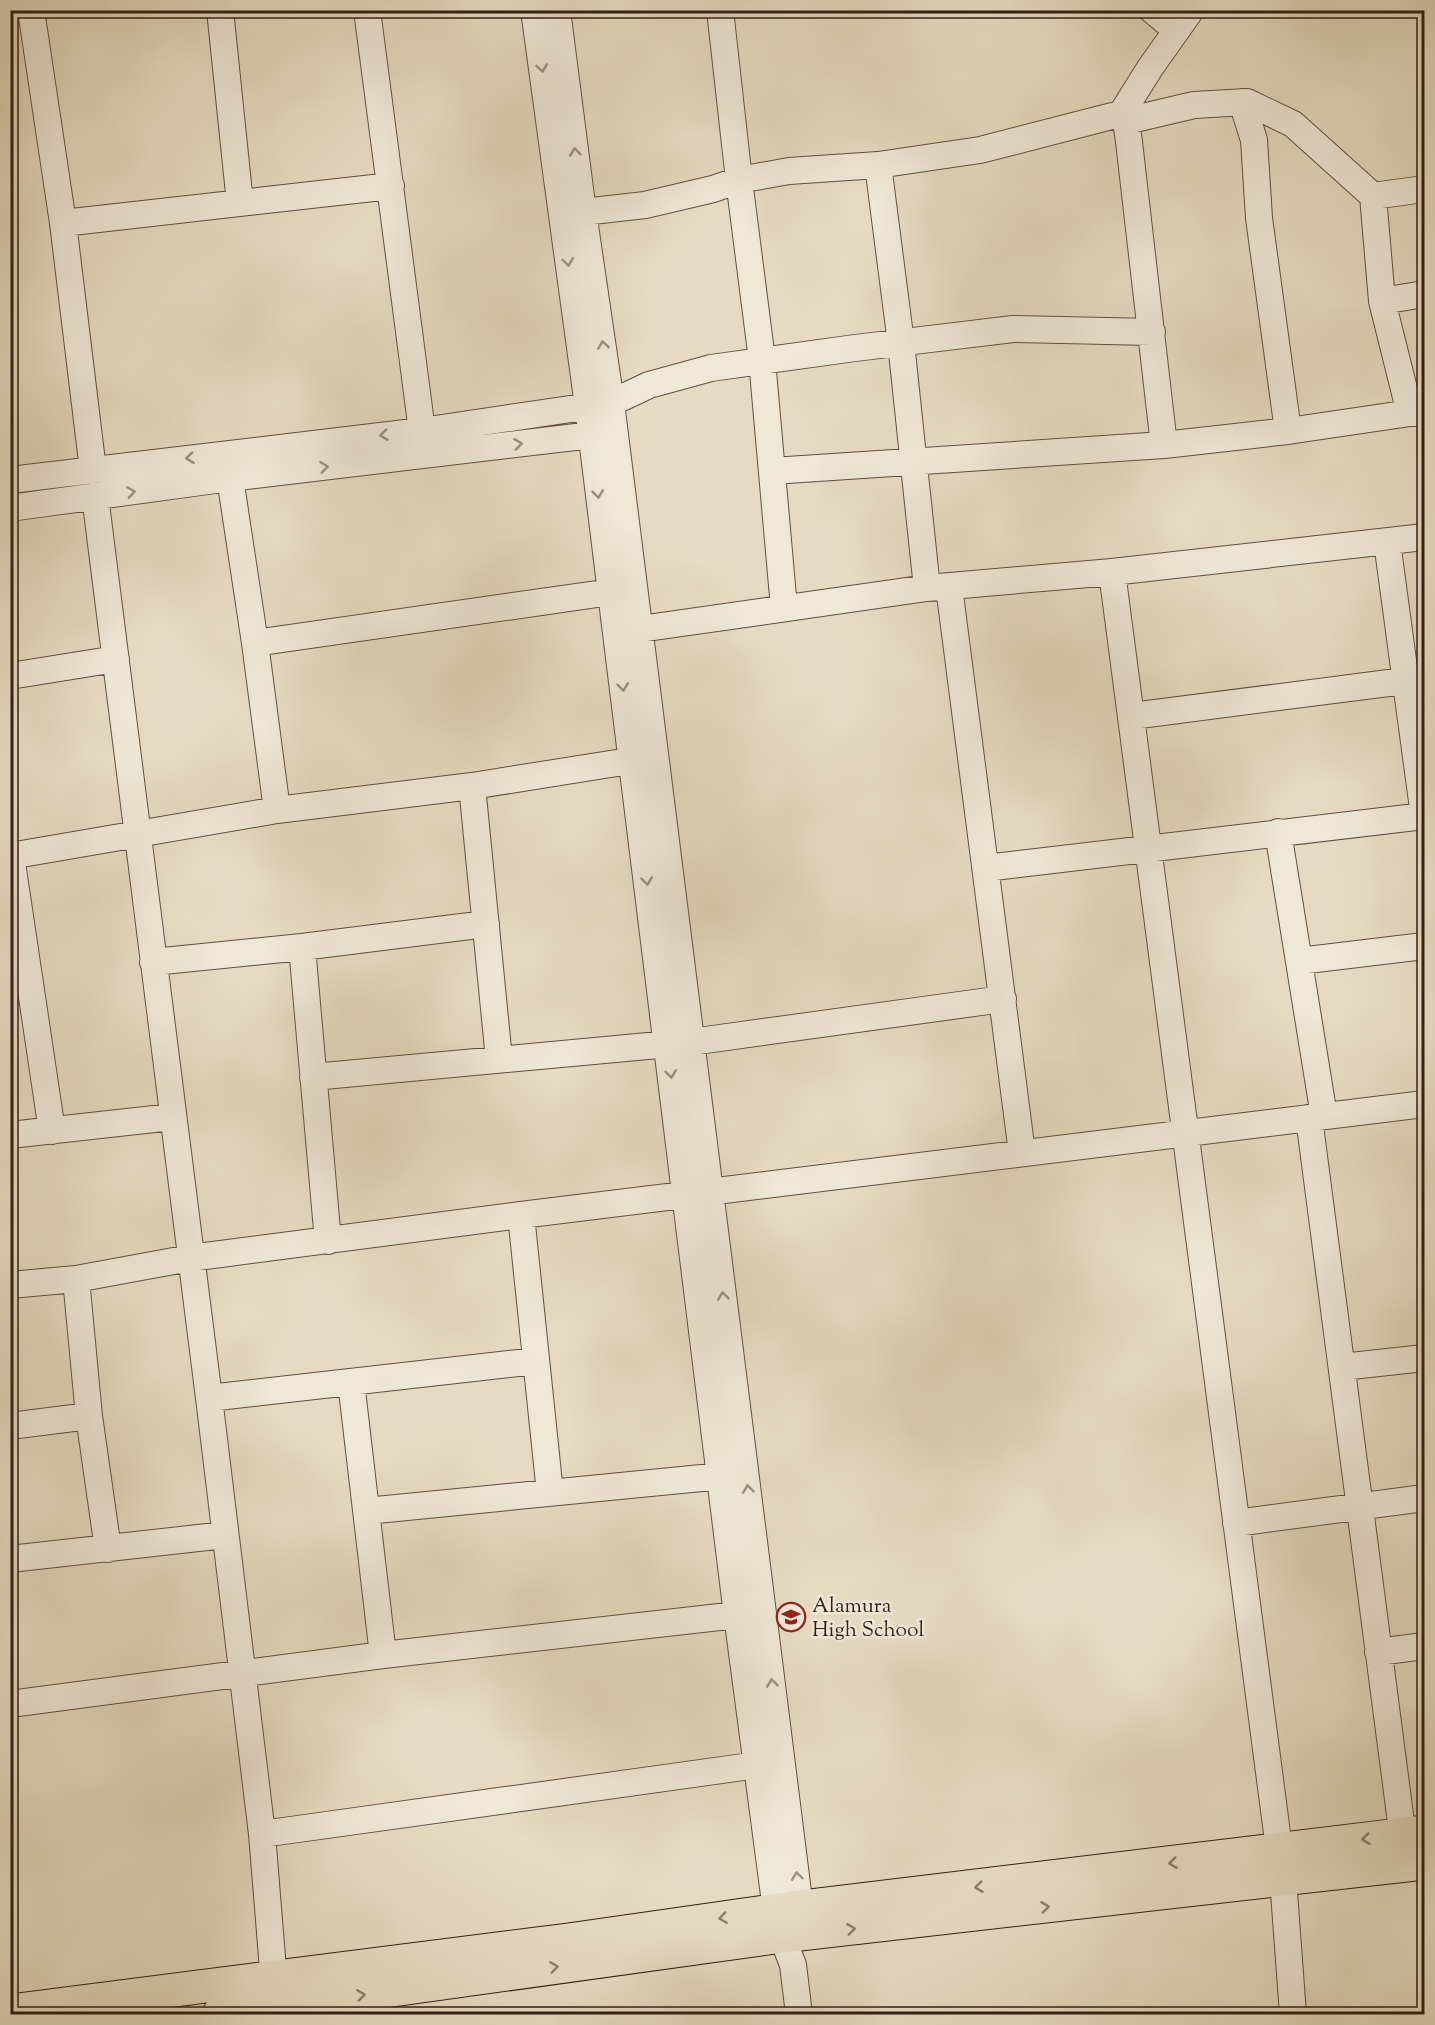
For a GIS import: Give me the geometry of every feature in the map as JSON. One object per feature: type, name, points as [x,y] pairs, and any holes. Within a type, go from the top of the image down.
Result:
[{"type":"main road","points":[[219,2014],[276,1999],[439,1970],[791,1931],[1280,1864],[1415,1849]]},
{"type":"main road","points":[[10,2010],[276,1999]]},
{"type":"street","points":[[31,10],[63,224],[93,470]]},
{"type":"street","points":[[220,10],[240,203]]},
{"type":"street","points":[[367,10],[422,431]]},
{"type":"street","points":[[534,10],[603,434],[640,629],[644,758]]},
{"type":"street","points":[[557,10],[583,212],[599,404]]},
{"type":"street","points":[[720,10],[762,360],[784,608]]},
{"type":"street","points":[[1152,10],[1184,20],[1123,118],[1152,332],[1164,445]]},
{"type":"street","points":[[583,212],[645,205],[713,189],[739,180],[789,171],[878,165],[980,150],[1112,116],[1123,118],[1194,105],[1242,102],[1247,102],[1293,124],[1373,196],[1382,301],[1417,413],[1164,445],[772,471]]},
{"type":"street","points":[[1242,102],[1254,140],[1259,218],[1288,431]]},
{"type":"street","points":[[878,165],[901,343],[912,463],[938,588],[986,868],[1022,1153]]},
{"type":"street","points":[[63,224],[391,186]]},
{"type":"street","points":[[1373,196],[1425,189]]},
{"type":"street","points":[[1382,301],[1425,294]]},
{"type":"street","points":[[10,480],[422,431],[599,404],[659,382],[711,368],[762,360],[1014,329],[1152,332]]},
{"type":"street","points":[[10,508],[230,478],[603,434]]},
{"type":"street","points":[[603,434],[611,592],[644,758],[680,1043],[698,1194],[722,1476],[737,1615],[758,1765],[791,1931]]},
{"type":"street","points":[[230,478],[277,810]]},
{"type":"street","points":[[95,496],[262,1834],[276,1999]]},
{"type":"street","points":[[640,629],[938,588],[1112,572],[1425,537]]},
{"type":"street","points":[[986,868],[1424,816],[1387,542]]},
{"type":"street","points":[[1112,572],[1280,1864],[1293,2014]]},
{"type":"street","points":[[255,643],[611,592]]},
{"type":"street","points":[[10,676],[116,659]]},
{"type":"street","points":[[1131,716],[1404,681]]},
{"type":"street","points":[[52,1131],[21,1001],[11,856],[277,810],[472,786],[644,758]]},
{"type":"street","points":[[472,786],[499,1059]]},
{"type":"street","points":[[1278,832],[1299,961],[1342,1367],[1378,1652],[1415,1849]]},
{"type":"street","points":[[153,962],[302,947],[486,924]]},
{"type":"street","points":[[1299,961],[1425,946]]},
{"type":"street","points":[[302,947],[328,1241]]},
{"type":"street","points":[[313,1077],[680,1043],[1003,999]]},
{"type":"street","points":[[10,1285],[76,1279],[190,1258],[521,1215],[1425,1104]]},
{"type":"street","points":[[10,1135],[172,1117]]},
{"type":"street","points":[[698,1194],[763,1612],[799,2014]]},
{"type":"street","points":[[521,1215],[550,1493]]},
{"type":"street","points":[[76,1279],[89,1416],[108,1549]]},
{"type":"street","points":[[1342,1367],[1425,1358]]},
{"type":"street","points":[[209,1398],[536,1361]]},
{"type":"street","points":[[351,1382],[383,1655]]},
{"type":"street","points":[[10,1426],[89,1416]]},
{"type":"street","points":[[366,1511],[722,1476]]},
{"type":"street","points":[[1236,1523],[1425,1498]]},
{"type":"street","points":[[10,1559],[225,1535]]},
{"type":"street","points":[[10,1704],[383,1655],[763,1612]]},
{"type":"street","points":[[1378,1652],[1425,1646]]},
{"type":"street","points":[[262,1834],[758,1765]]},
{"type":"place","name":"Alamura High School","points":[[791,1617]]}]
